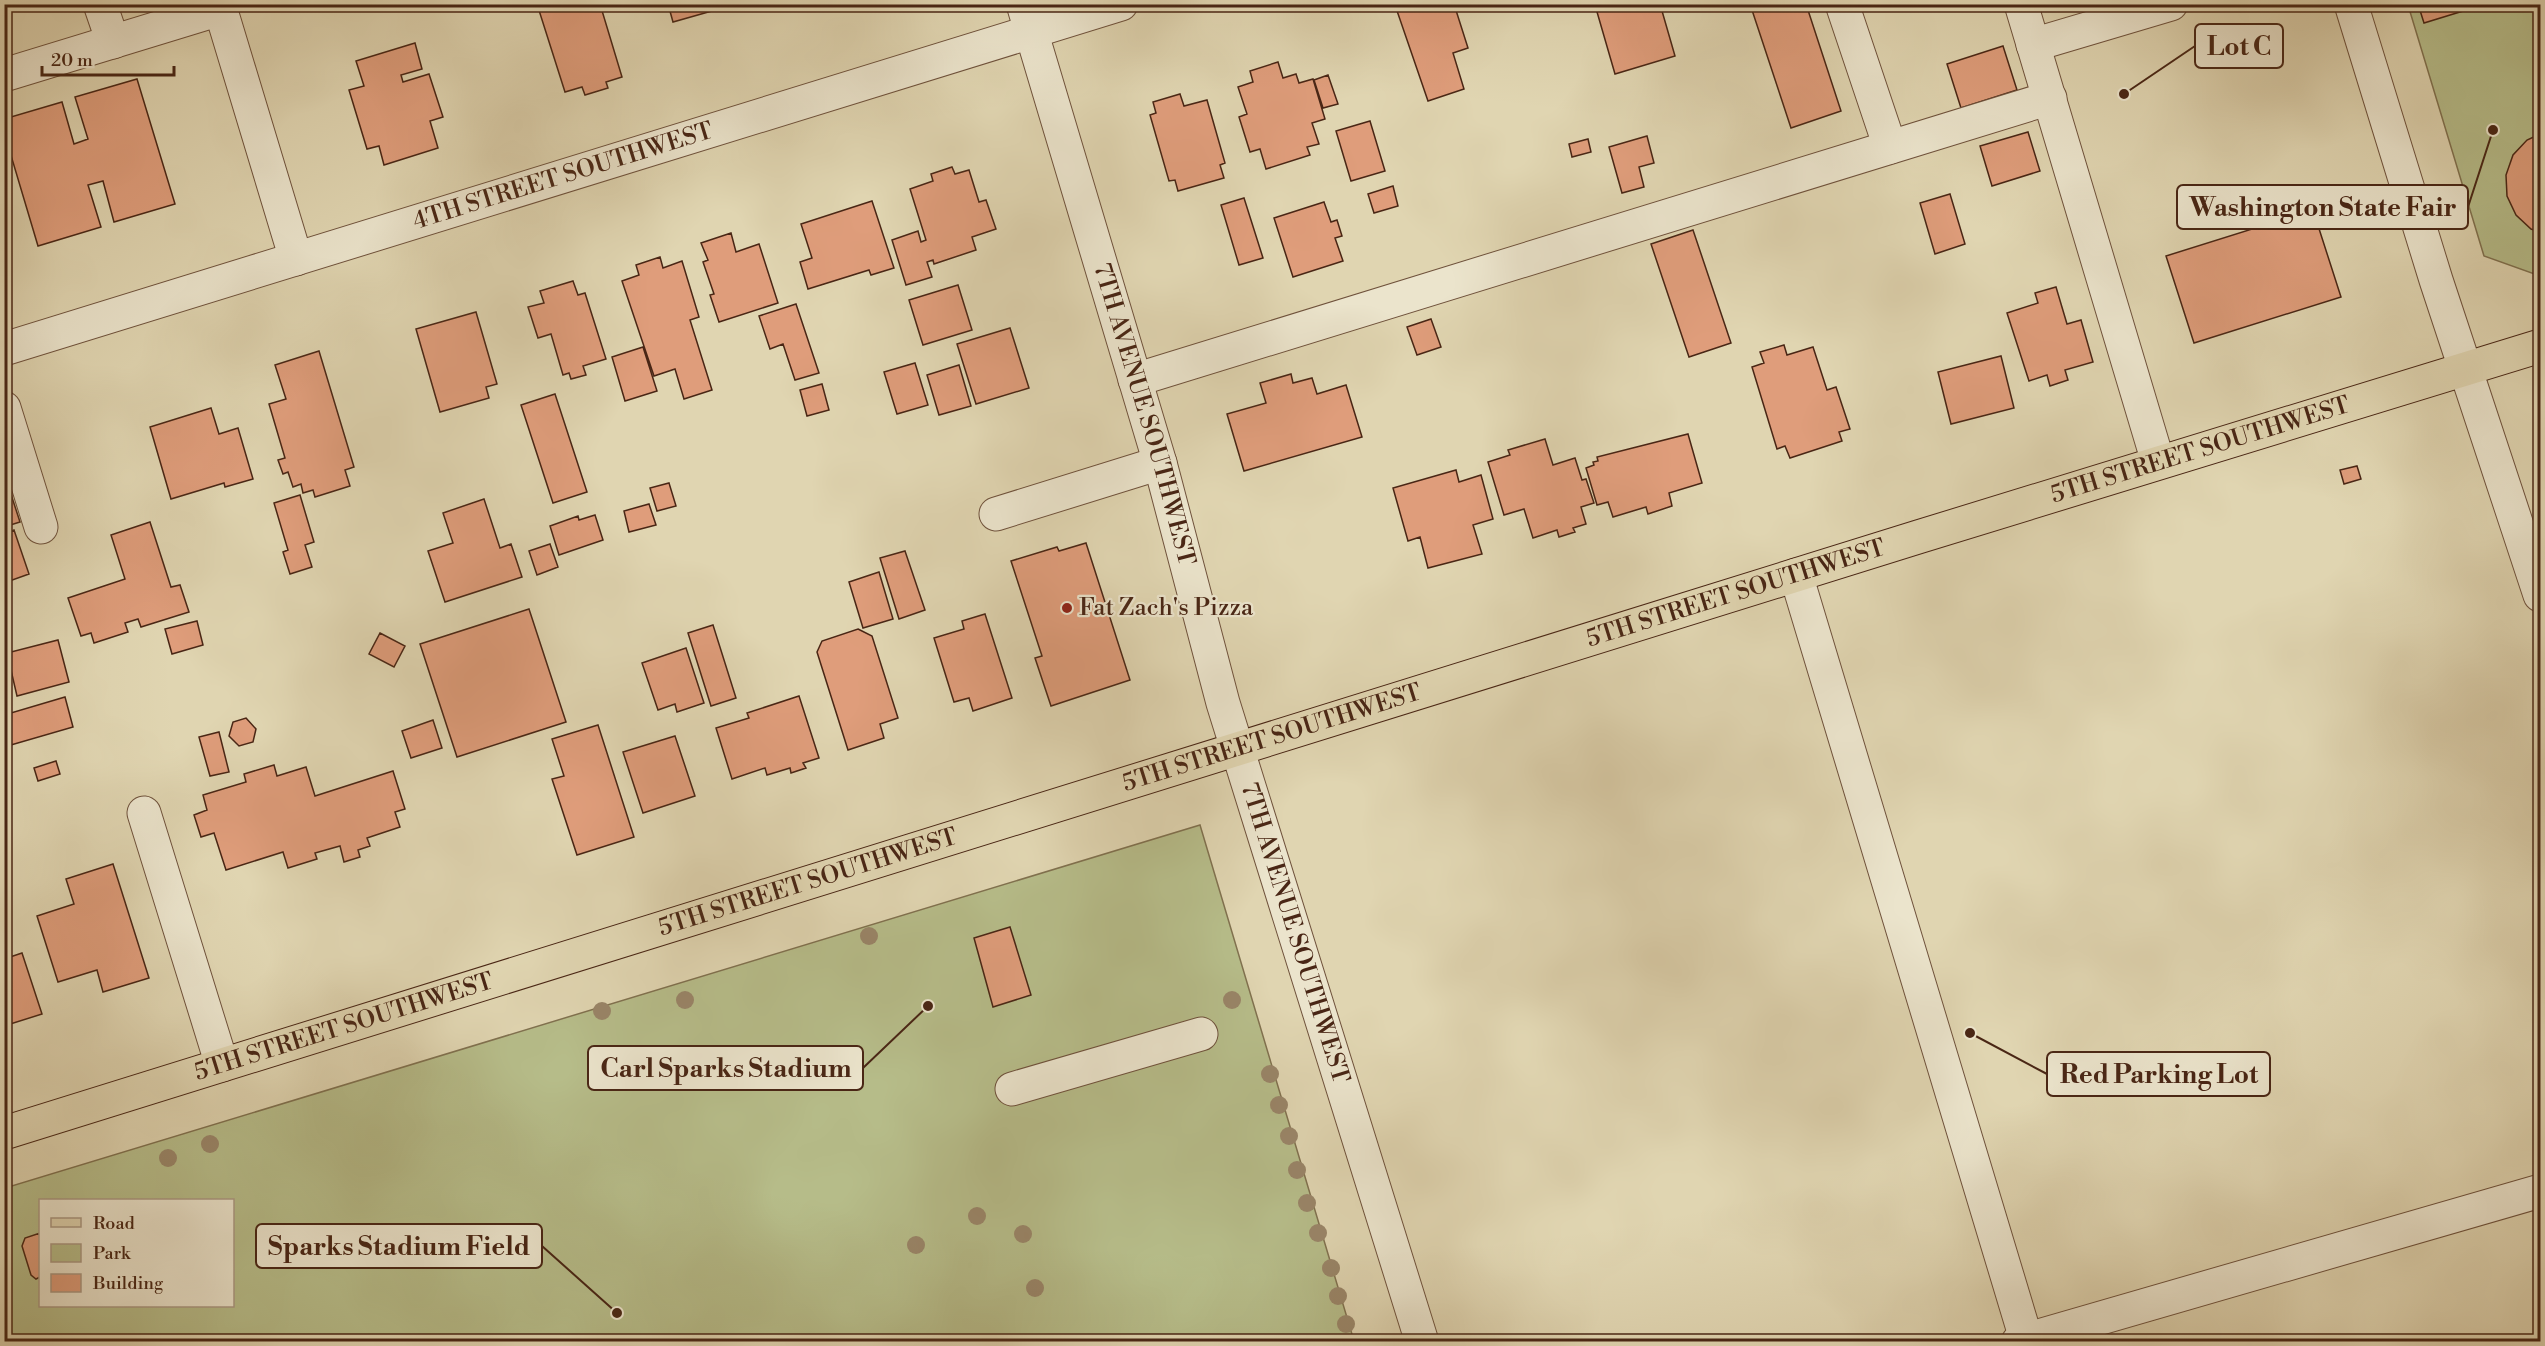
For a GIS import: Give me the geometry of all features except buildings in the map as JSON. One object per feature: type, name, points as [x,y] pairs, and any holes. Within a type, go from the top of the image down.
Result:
[{"type":"main road","name":"5TH STREET SOUTHWEST","points":[[4,1133],[2158,462],[2541,346]]},
{"type":"street","points":[[100,4],[113,42]]},
{"type":"street","name":"4TH STREET SOUTHWEST","points":[[4,349],[296,259],[1027,19],[1121,4]]},
{"type":"street","points":[[1842,4],[1890,147]]},
{"type":"street","points":[[2021,4],[2158,462]]},
{"type":"street","points":[[2034,45],[2170,4]]},
{"type":"street","points":[[2351,4],[2465,369],[2541,596]]},
{"type":"street","points":[[4,75],[220,7],[296,259]]},
{"type":"street","name":"7TH AVENUE SOUTHWEST","points":[[1027,19],[1160,463],[1223,703],[1422,1341]]},
{"type":"street","points":[[1135,380],[2050,98]]},
{"type":"street","points":[[4,408],[41,527]]},
{"type":"street","points":[[996,514],[1160,463]]},
{"type":"street","points":[[1796,575],[2024,1341],[2541,1191]]},
{"type":"street","points":[[144,813],[222,1065]]},
{"type":"street","points":[[1012,1089],[1201,1034]]},
{"type":"green space","points":[[2408,5],[2540,5],[2540,276],[2484,256]]},
{"type":"green space","points":[[1200,825],[1354,1341],[5,1342],[5,1188]]},
{"type":"place","name":"Lot C","points":[[2124,94]]},
{"type":"place","name":"Washington State Fair","points":[[2493,130]]},
{"type":"place","name":"Fat Zach's Pizza","points":[[1067,608]]},
{"type":"place","name":"Carl Sparks Stadium","points":[[928,1006]]},
{"type":"place","name":"Red Parking Lot","points":[[1970,1033]]},
{"type":"place","name":"Sparks Stadium Field","points":[[617,1313]]}]
